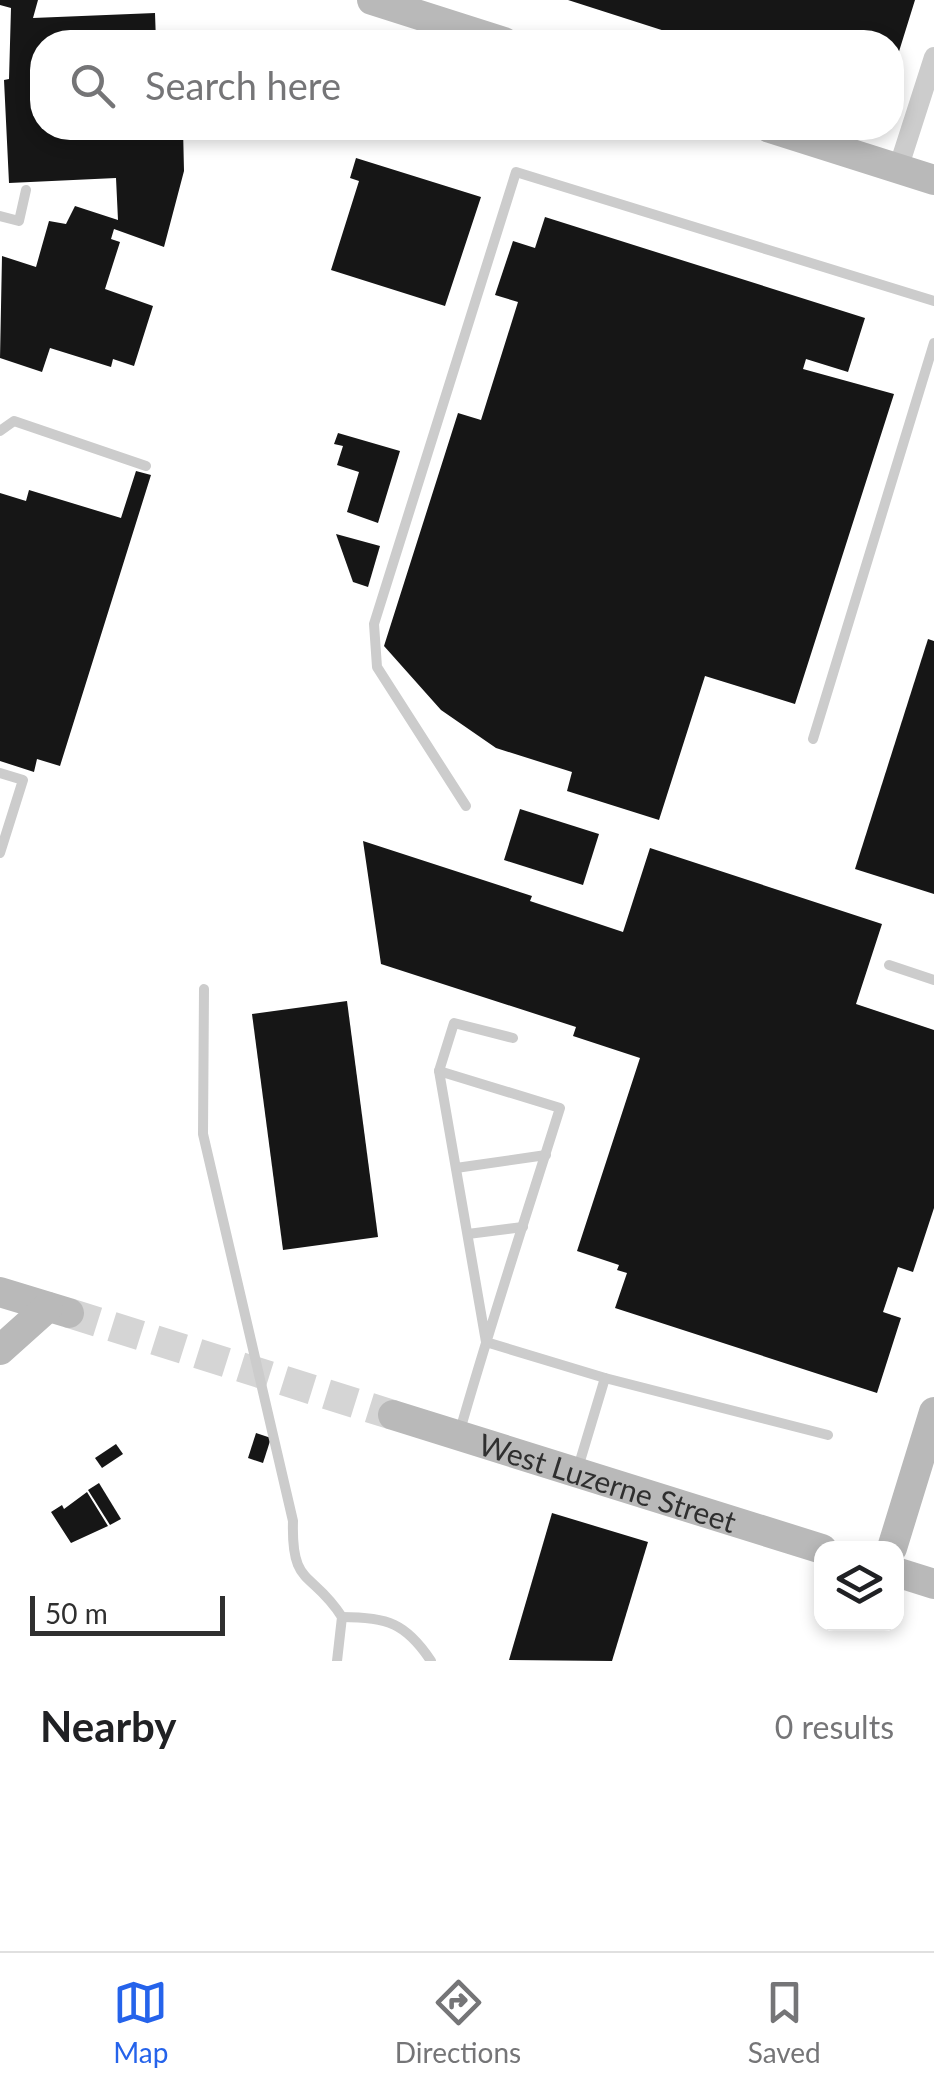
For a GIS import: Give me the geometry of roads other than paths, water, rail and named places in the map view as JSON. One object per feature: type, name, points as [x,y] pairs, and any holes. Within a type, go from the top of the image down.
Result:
[{"type":"street","points":[[372,0],[466,30]]},
{"type":"street","points":[[898,169],[934,57]]},
{"type":"street","points":[[807,140],[934,180]]},
{"type":"street","points":[[0,1292],[59,1310],[0,1350]]},
{"type":"street","points":[[894,1541],[934,1412]]},
{"type":"street","name":"West Luzerne Street","points":[[393,1415],[814,1546]]},
{"type":"street","points":[[904,1575],[934,1584]]},
{"type":"lane","points":[[466,806],[376,667],[372,645],[374,624],[516,172],[934,301]]},
{"type":"lane","points":[[0,216],[19,220],[26,190]]},
{"type":"lane","points":[[813,739],[934,343]]},
{"type":"lane","points":[[0,430],[14,421],[146,466]]},
{"type":"lane","points":[[0,773],[23,780],[0,853]]},
{"type":"lane","points":[[889,966],[934,980]]},
{"type":"lane","points":[[204,989],[203,1134],[293,1521],[292,1556],[302,1578],[321,1590],[342,1617],[337,1661]]},
{"type":"lane","points":[[486,1342],[439,1070],[454,1023],[514,1038]]},
{"type":"lane","points":[[439,1070],[560,1108],[458,1435]]},
{"type":"lane","points":[[456,1168],[546,1155]]},
{"type":"lane","points":[[468,1234],[524,1227]]},
{"type":"lane","points":[[486,1342],[605,1378],[828,1435]]},
{"type":"lane","points":[[576,1472],[605,1378]]},
{"type":"lane","points":[[342,1617],[370,1617],[409,1629],[431,1661]]},
{"type":"tunnel","points":[[69,1313],[393,1415]]}]
